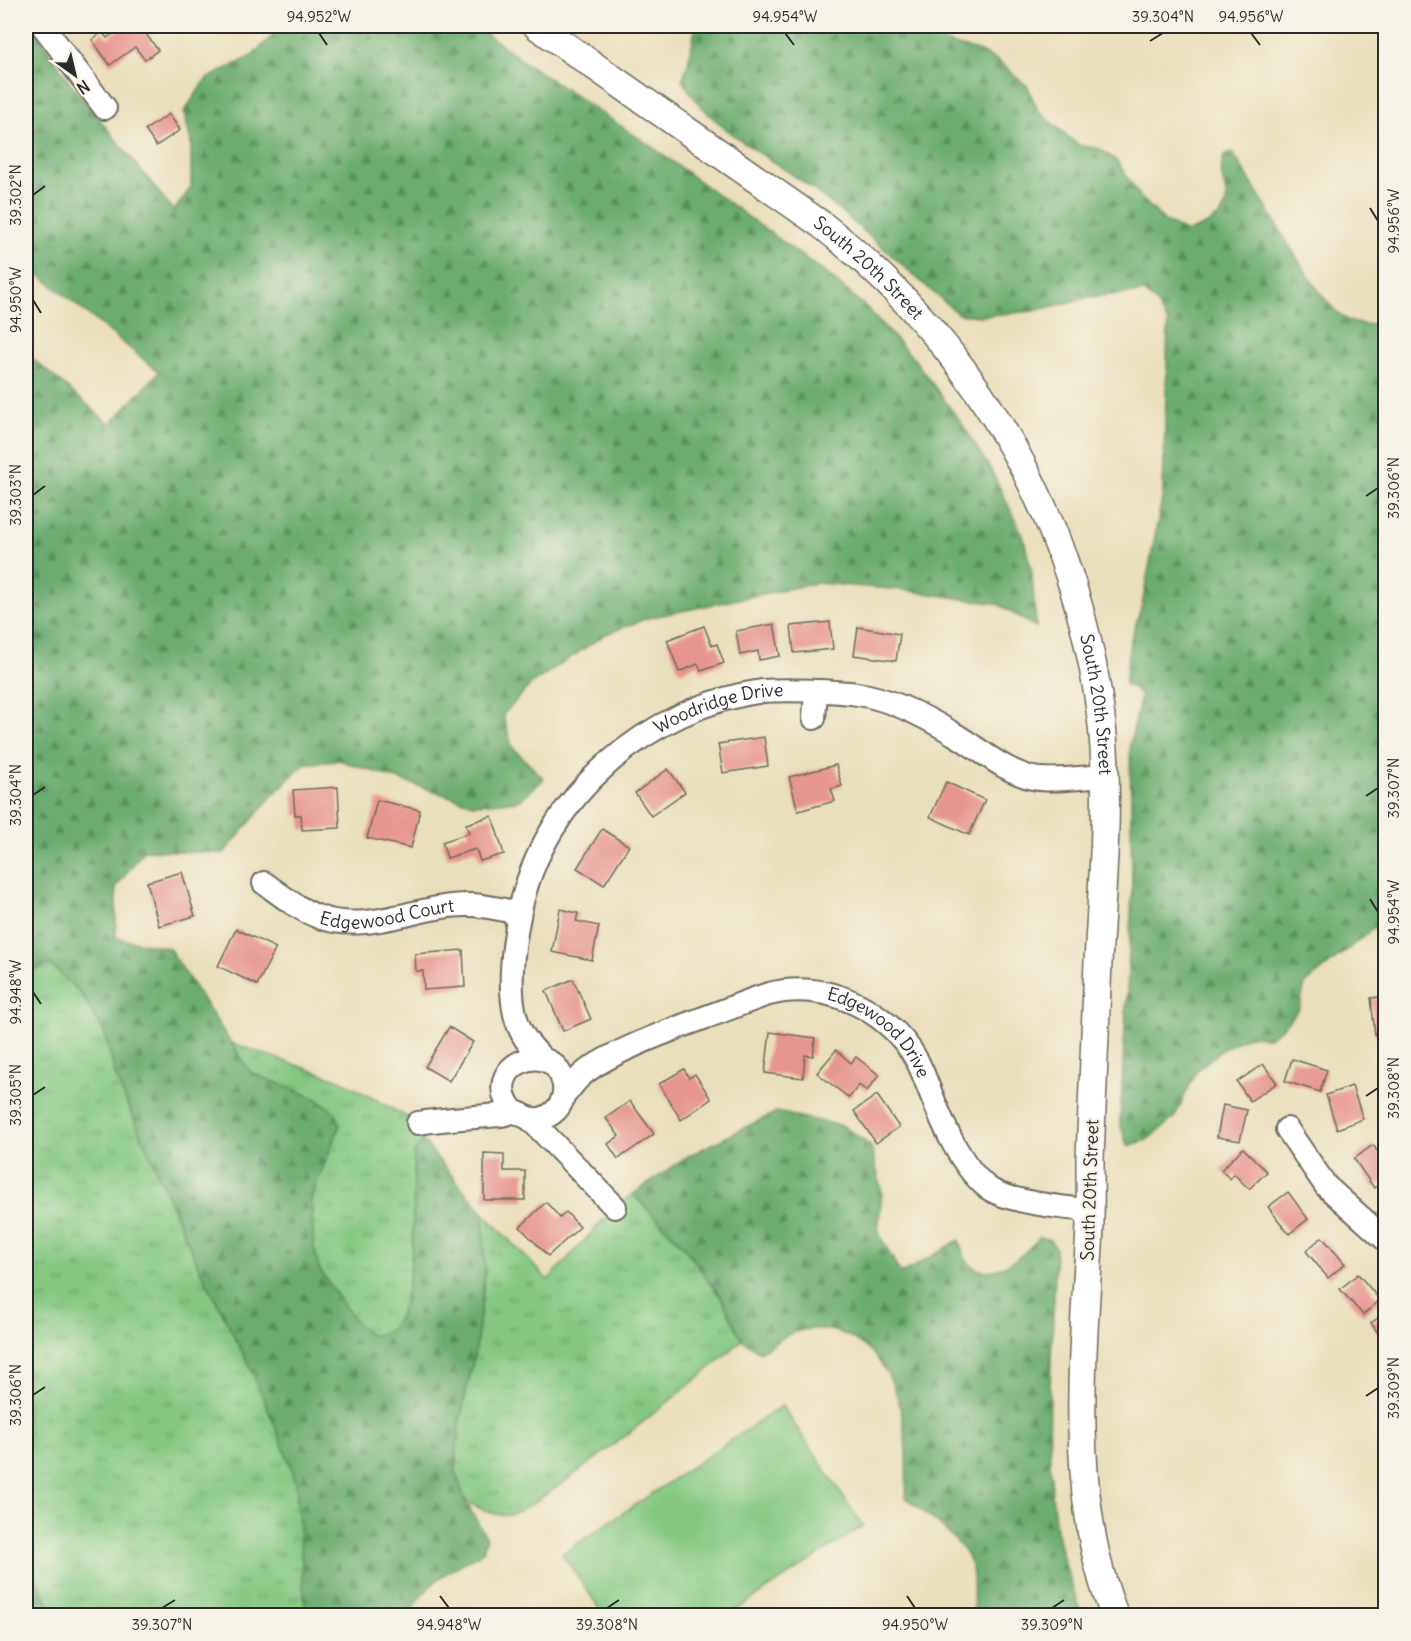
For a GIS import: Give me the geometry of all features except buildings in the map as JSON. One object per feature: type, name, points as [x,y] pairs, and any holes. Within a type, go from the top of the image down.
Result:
[{"type":"main road","name":"South 20th Street","points":[[537,26],[813,219],[858,254],[932,330],[969,375],[1030,476],[1065,560],[1094,676],[1102,726],[1105,776],[1083,1354],[1084,1464],[1092,1534],[1106,1595],[1115,1616]]},
{"type":"street","points":[[43,26],[105,108]]},
{"type":"street","name":"Woodridge Drive","points":[[507,1074],[516,1018],[511,972],[525,885],[546,839],[574,799],[632,743],[667,720],[729,698],[766,691],[859,694],[904,708],[954,734],[1005,768],[1034,778],[1105,776]]},
{"type":"street","points":[[814,718],[816,693]]},
{"type":"street","name":"Edgewood Court","points":[[264,883],[290,902],[320,917],[358,922],[429,909],[470,905],[519,913]]},
{"type":"street","name":"Edgewood Drive","points":[[609,1059],[688,1024],[770,994],[801,991],[831,993],[894,1015],[956,1148],[989,1188],[1004,1195],[1064,1208],[1089,1210]]},
{"type":"street","name":"Woodridge Drive","points":[[516,1018],[528,1044],[547,1062]]},
{"type":"street","points":[[458,1118],[478,1105],[507,1074],[525,1059],[581,1064],[609,1059]]},
{"type":"street","points":[[418,1123],[504,1115],[548,1116],[582,1075],[609,1059]]},
{"type":"street","points":[[547,1062],[562,1077],[560,1119],[564,1139],[578,1166]]},
{"type":"street","points":[[507,1074],[504,1096],[522,1116],[578,1166],[615,1207]]},
{"type":"street","points":[[1287,1129],[1326,1186],[1382,1230]]},
{"type":"green space","points":[[26,26],[32,26],[70,83],[174,211],[191,187],[191,142],[184,112],[206,79],[252,56],[282,26],[476,26],[526,63],[651,146],[832,278],[866,307],[914,359],[962,424],[991,470],[1023,535],[1032,573],[1036,627],[998,604],[904,590],[816,583],[648,618],[606,634],[531,684],[503,715],[512,747],[544,779],[519,801],[473,804],[339,760],[304,764],[272,796],[224,853],[144,850],[116,887],[116,938],[169,948],[250,1072],[317,1099],[336,1113],[340,1125],[311,1197],[314,1249],[319,1269],[355,1321],[369,1335],[384,1333],[391,1329],[400,1315],[406,1296],[412,1245],[414,1152],[423,1141],[483,1213],[485,1273],[476,1347],[459,1425],[455,1471],[465,1501],[487,1538],[483,1552],[440,1578],[424,1593],[409,1615],[303,1615],[305,1609],[296,1480],[250,1367],[197,1263],[117,1080],[104,1032],[80,992],[49,964],[26,973],[26,353],[110,424],[159,372],[26,264]]},
{"type":"green space","points":[[696,26],[915,26],[950,44],[978,51],[998,61],[1028,87],[1038,111],[1078,145],[1100,149],[1117,161],[1141,198],[1166,222],[1187,232],[1208,224],[1224,208],[1226,193],[1222,167],[1224,156],[1231,152],[1304,269],[1335,310],[1353,323],[1385,322],[1385,919],[1305,984],[1299,1009],[1280,1030],[1269,1037],[1248,1036],[1223,1049],[1197,1070],[1174,1118],[1147,1140],[1127,1146],[1120,1123],[1132,894],[1130,744],[1141,696],[1134,688],[1125,684],[1130,642],[1142,605],[1163,493],[1168,323],[1155,301],[1143,292],[1090,297],[1034,311],[980,316],[958,314],[837,208],[744,143],[709,115],[682,80]]},
{"type":"green space","points":[[49,964],[80,992],[104,1032],[117,1080],[197,1263],[250,1367],[278,1433],[296,1480],[305,1609],[303,1615],[54,1615],[26,1557],[26,973]]},
{"type":"green space","points":[[232,1043],[340,1080],[418,1123],[423,1141],[414,1153],[410,1272],[400,1315],[391,1329],[386,1332],[369,1336],[355,1322],[319,1269],[314,1250],[311,1197],[340,1125],[317,1099],[250,1072]]},
{"type":"green space","points":[[776,1112],[843,1126],[871,1146],[882,1192],[878,1232],[901,1274],[959,1240],[968,1262],[977,1269],[986,1271],[1007,1265],[1017,1259],[1040,1237],[1050,1240],[1056,1249],[1049,1424],[1052,1494],[1061,1550],[1082,1615],[974,1615],[973,1574],[969,1559],[944,1529],[906,1498],[906,1452],[900,1405],[892,1383],[881,1364],[866,1348],[846,1335],[826,1329],[805,1329],[792,1333],[760,1352],[742,1340],[722,1299],[685,1248],[633,1194],[690,1155]]},
{"type":"green space","points":[[633,1194],[685,1248],[722,1299],[742,1340],[624,1437],[524,1508],[508,1515],[502,1515],[486,1511],[465,1501],[455,1471],[459,1425],[476,1347],[485,1273],[483,1213],[548,1280],[615,1207]]},
{"type":"green space","points":[[782,1406],[863,1526],[728,1615],[604,1615],[562,1554]]},
{"type":"green space","points":[[26,1557],[54,1615],[26,1615]]}]
